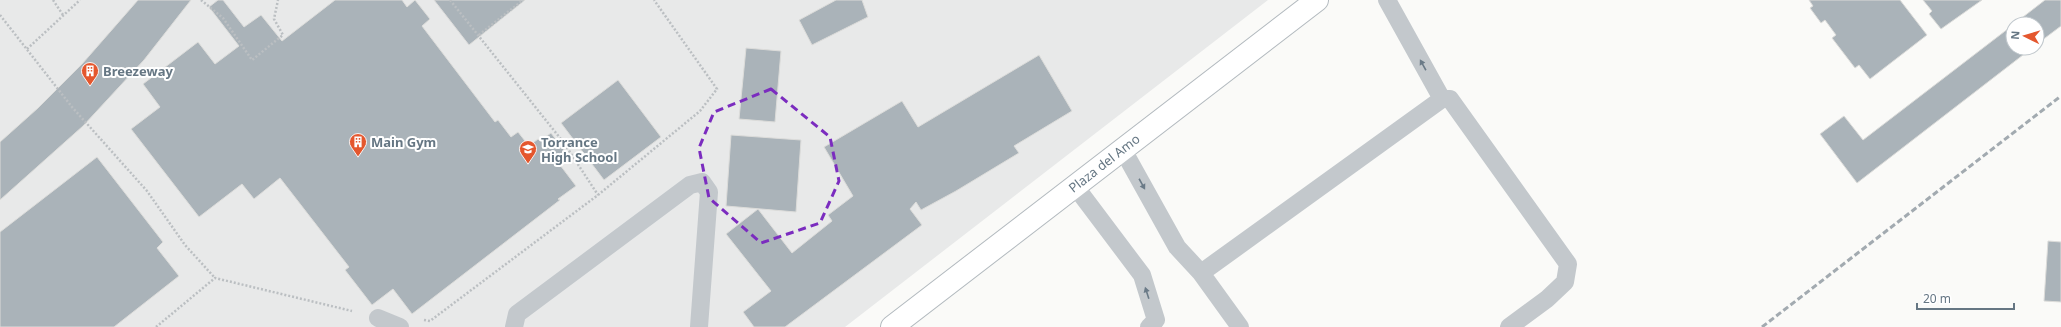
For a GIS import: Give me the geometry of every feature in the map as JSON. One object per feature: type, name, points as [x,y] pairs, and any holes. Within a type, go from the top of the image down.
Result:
[{"type":"main road","name":"Plaza del Amo","points":[[892,327],[1317,0]]},
{"type":"lane","points":[[1387,0],[1442,99]]},
{"type":"lane","points":[[1201,273],[1442,99],[1450,99],[1568,264],[1565,282],[1547,299],[1509,327]]},
{"type":"lane","points":[[1123,150],[1177,247],[1201,273],[1240,327]]},
{"type":"lane","points":[[514,327],[517,314],[690,185],[702,182],[709,192],[699,327]]},
{"type":"lane","points":[[1075,186],[1142,275],[1156,320],[1149,327]]},
{"type":"lane","points":[[378,318],[400,327]]},
{"type":"path","points":[[53,0],[63,15]]},
{"type":"path","points":[[27,49],[80,0]]},
{"type":"path","points":[[201,0],[223,18],[252,60],[283,35],[274,19],[278,0]]},
{"type":"path","points":[[450,0],[479,35],[528,100],[564,143],[598,195]]},
{"type":"path","points":[[479,35],[523,0]]},
{"type":"path","points":[[422,320],[430,321],[598,195],[690,120],[700,111],[717,89],[654,0]]},
{"type":"path","points":[[0,15],[72,107],[146,191],[185,245],[215,278],[378,318]]},
{"type":"path","points":[[156,327],[215,278]]},
{"type":"highlighted area","points":[[771,89],[830,137],[839,181],[820,223],[761,243],[709,198],[699,148],[714,112]]},
{"type":"shaded area","name":"Torrance High School","points":[[0,0],[1268,0],[845,327],[0,327]]},
{"type":"building","name":"Breezeway","points":[[138,0],[191,0],[144,60],[83,126],[0,200],[0,142],[38,108],[82,64]]},
{"type":"building","name":"Main Gym","points":[[218,0],[223,0],[244,27],[261,15],[282,41],[335,0],[402,0],[407,7],[415,0],[430,19],[422,26],[495,122],[498,120],[511,137],[518,132],[529,146],[538,139],[540,141],[551,133],[567,154],[557,161],[576,186],[412,314],[393,289],[372,305],[345,270],[349,267],[280,178],[254,199],[242,184],[199,217],[131,129],[160,107],[143,84],[198,42],[215,64],[239,46],[209,7]]},
{"type":"building","points":[[434,0],[525,0],[469,45]]},
{"type":"building","points":[[836,0],[862,0],[868,17],[812,45],[799,20]]},
{"type":"building","points":[[1809,0],[1900,0],[1927,35],[1870,79],[1859,65],[1855,68],[1832,38],[1836,35],[1825,20],[1821,23],[1810,8],[1813,6]]},
{"type":"building","points":[[1923,0],[1982,0],[1941,29],[1929,14],[1932,11]]},
{"type":"building","points":[[2045,0],[2061,0],[2061,26],[2045,38],[2045,16],[2024,16]]},
{"type":"building","points":[[2005,31],[2005,56],[2022,56],[1857,183],[1820,134],[1844,116],[1863,140]]},
{"type":"building","points":[[746,48],[781,51],[775,122],[739,119]]},
{"type":"building","points":[[1039,55],[1072,111],[1014,146],[1019,153],[956,191],[921,210],[916,202],[910,209],[922,225],[785,327],[754,327],[743,312],[771,291],[726,234],[758,209],[792,253],[832,221],[828,215],[853,196],[824,147],[902,101],[918,127]]},
{"type":"building","points":[[618,80],[661,137],[604,180],[561,123]]},
{"type":"building","points":[[731,135],[801,140],[796,212],[726,206]]},
{"type":"building","points":[[97,157],[163,242],[157,248],[179,276],[114,327],[0,327],[0,232]]},
{"type":"building","points":[[2048,241],[2061,242],[2061,302],[2044,301]]},
{"type":"railway","points":[[1762,327],[2061,96]]},
{"type":"place","name":"Breezeway","points":[[90,86]]},
{"type":"place","name":"Main Gym","points":[[358,157]]},
{"type":"place","name":"Torrance High School","points":[[528,164]]}]
